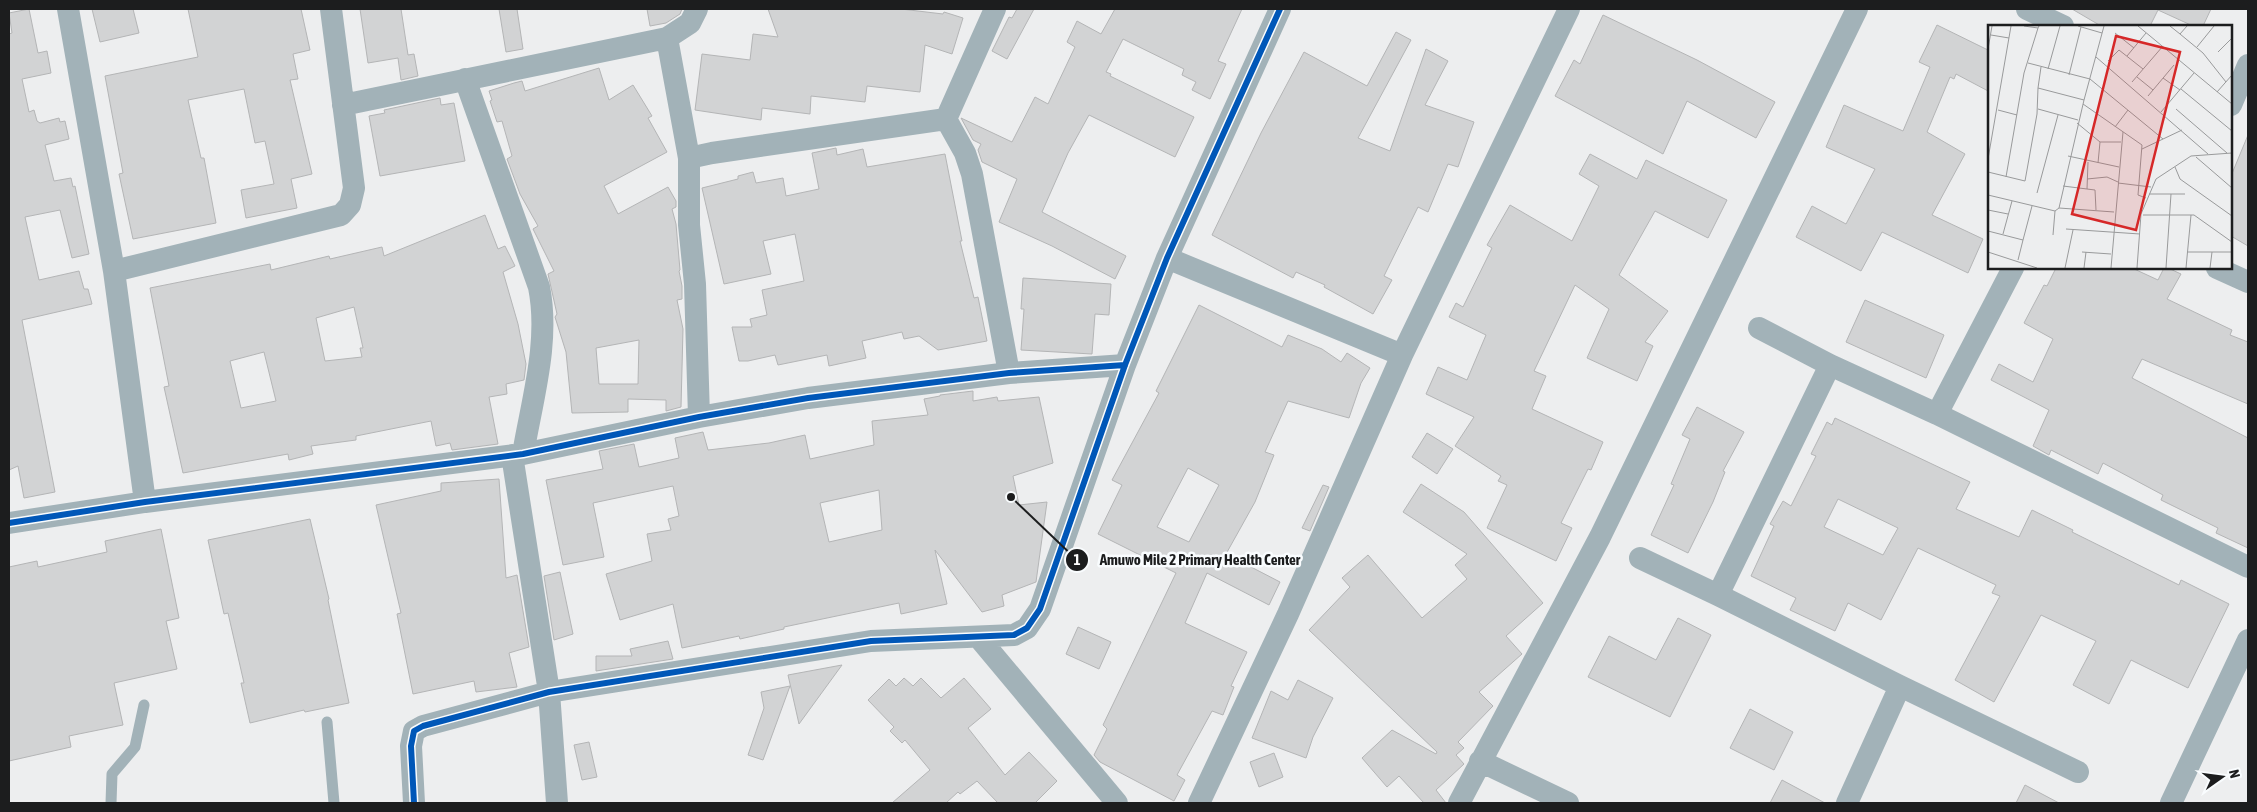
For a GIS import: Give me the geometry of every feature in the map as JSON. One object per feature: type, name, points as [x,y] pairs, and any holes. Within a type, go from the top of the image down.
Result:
[{"type":"street","points":[[68,9],[114,270],[145,502]]},
{"type":"street","points":[[114,270],[341,215],[350,205],[354,188],[331,9]]},
{"type":"street","points":[[343,105],[667,38],[690,23],[697,9]]},
{"type":"street","points":[[946,118],[995,9]]},
{"type":"street","points":[[414,803],[411,746],[414,731],[424,726],[549,692],[871,641],[979,638],[1014,635],[1027,628],[1040,609],[1125,365],[1167,258],[1280,9]]},
{"type":"street","points":[[1199,803],[1288,614],[1402,355],[1569,9]]},
{"type":"street","points":[[1459,803],[1600,537],[1857,9]]},
{"type":"street","points":[[2027,9],[2061,25]]},
{"type":"street","points":[[667,38],[689,158],[690,224],[695,284],[699,417]]},
{"type":"street","points":[[2232,103],[2248,65]]},
{"type":"street","points":[[465,79],[539,287],[544,309],[543,336],[518,454],[549,692],[557,803]]},
{"type":"street","points":[[689,158],[946,118]]},
{"type":"street","points":[[946,118],[965,153],[972,174],[1009,373]]},
{"type":"street","points":[[1167,258],[1402,355]]},
{"type":"street","points":[[1937,414],[2012,269]]},
{"type":"street","points":[[2219,269],[2248,282]]},
{"type":"street","points":[[1759,328],[1830,365],[1937,414],[2248,567]]},
{"type":"street","points":[[9,523],[145,502],[518,454],[699,417],[808,398],[1009,373],[1125,365]]},
{"type":"street","points":[[1718,594],[1830,365]]},
{"type":"street","points":[[1640,558],[1718,594],[1900,686],[2078,772]]},
{"type":"street","points":[[979,638],[1117,803]]},
{"type":"street","points":[[2171,803],[2248,640]]},
{"type":"street","points":[[1847,803],[1900,686]]},
{"type":"street","points":[[1480,761],[1568,803]]},
{"type":"lane","points":[[111,803],[112,774],[135,748],[144,705]]},
{"type":"lane","points":[[327,722],[334,803]]},
{"type":"building","points":[[29,9],[38,53],[47,51],[51,73],[22,79],[29,112],[34,110],[37,121],[40,123],[59,118],[60,122],[65,121],[69,139],[45,145],[54,181],[71,178],[73,187],[75,186],[89,254],[72,258],[60,210],[25,217],[39,280],[79,271],[84,289],[88,289],[92,304],[22,320],[55,492],[24,498],[18,466],[9,470],[9,34],[12,33],[9,13]]},
{"type":"building","points":[[92,9],[133,9],[139,33],[100,42]]},
{"type":"building","points":[[188,9],[301,9],[310,50],[293,54],[298,79],[290,80],[312,174],[291,179],[297,208],[246,218],[241,190],[274,184],[265,141],[255,143],[244,89],[188,100],[201,158],[204,158],[216,223],[133,239],[119,174],[123,173],[105,76],[198,57]]},
{"type":"building","points":[[360,9],[401,9],[408,55],[414,54],[418,76],[401,80],[398,58],[368,63]]},
{"type":"building","points":[[499,9],[517,9],[523,49],[506,52]]},
{"type":"building","points":[[647,9],[682,9],[680,14],[666,23],[650,26]]},
{"type":"building","points":[[768,9],[901,9],[943,14],[944,12],[963,18],[952,54],[925,45],[920,92],[867,86],[865,102],[811,96],[810,114],[762,108],[761,120],[695,110],[702,54],[750,60],[753,34],[778,37]]},
{"type":"building","points":[[1017,9],[1034,9],[1007,59],[992,51],[1009,17],[1012,18]]},
{"type":"building","points":[[1115,9],[1242,9],[1218,61],[1226,64],[1210,99],[1192,90],[1196,82],[1182,75],[1184,69],[1123,39],[1106,72],[1111,74],[1110,76],[1194,117],[1175,157],[1089,115],[1068,153],[1042,212],[1126,256],[1115,279],[1052,246],[999,222],[1017,179],[982,162],[978,150],[981,144],[973,140],[961,118],[1012,142],[1035,97],[1048,104],[1075,47],[1067,42],[1077,21],[1101,34]]},
{"type":"building","points":[[2072,9],[2211,9],[2203,25],[2191,25],[2158,10],[2150,25],[2099,25]]},
{"type":"building","points":[[1603,15],[1697,60],[1775,102],[1756,138],[1687,101],[1663,154],[1555,96],[1574,60],[1580,64]]},
{"type":"building","points":[[1937,25],[1988,50],[1988,91],[1956,74],[1954,79],[1950,77],[1927,132],[1965,154],[1932,215],[1983,239],[1968,273],[1882,232],[1861,271],[1796,237],[1812,206],[1846,224],[1875,169],[1826,147],[1844,105],[1903,131],[1930,67],[1919,62]]},
{"type":"building","points":[[1396,32],[1411,40],[1358,138],[1390,151],[1426,49],[1448,61],[1425,105],[1474,122],[1458,167],[1448,164],[1428,212],[1418,207],[1384,276],[1392,280],[1373,314],[1324,287],[1325,285],[1296,272],[1293,278],[1212,235],[1261,133],[1304,52],[1367,86]]},
{"type":"building","points":[[599,68],[609,100],[633,85],[652,116],[648,118],[667,152],[604,186],[618,214],[668,187],[676,201],[676,207],[672,209],[676,224],[679,271],[682,286],[682,299],[677,300],[683,329],[681,407],[666,411],[666,400],[628,399],[628,412],[572,413],[566,352],[555,317],[557,314],[548,274],[554,271],[533,229],[538,226],[520,194],[507,159],[512,156],[502,121],[497,122],[490,101],[492,100],[489,91],[514,83],[522,81],[525,91]],"holes":[[[639,340],[638,384],[599,384],[596,348]]]},
{"type":"building","points":[[440,98],[441,105],[454,103],[465,161],[380,176],[369,116],[385,113],[384,110]]},
{"type":"building","points":[[2248,135],[2248,246],[2232,237],[2232,174]]},
{"type":"building","points":[[836,148],[837,155],[863,149],[867,167],[945,154],[962,241],[960,241],[974,298],[978,297],[987,341],[938,350],[919,336],[904,339],[902,332],[862,341],[866,358],[829,366],[827,355],[778,365],[775,355],[739,361],[732,327],[752,327],[750,319],[767,315],[762,290],[804,281],[795,234],[763,241],[771,274],[724,284],[702,188],[738,179],[738,176],[753,172],[756,183],[783,178],[786,196],[819,189],[812,153]]},
{"type":"building","points":[[1590,154],[1637,179],[1646,160],[1727,200],[1708,238],[1655,211],[1619,275],[1668,311],[1645,342],[1653,346],[1637,381],[1587,358],[1609,309],[1575,285],[1534,371],[1546,376],[1532,409],[1603,442],[1591,470],[1588,469],[1561,523],[1572,528],[1556,561],[1487,528],[1507,485],[1498,481],[1501,476],[1455,446],[1474,417],[1426,394],[1438,367],[1467,380],[1486,335],[1449,317],[1456,303],[1463,307],[1492,248],[1487,245],[1510,205],[1572,241],[1599,186],[1579,174]]},
{"type":"building","points":[[485,215],[498,249],[505,246],[515,266],[503,272],[518,324],[526,364],[524,380],[506,384],[507,394],[489,397],[498,444],[452,450],[450,443],[436,446],[431,421],[356,436],[356,440],[311,446],[313,454],[289,460],[288,454],[183,473],[164,387],[169,386],[150,288],[270,264],[271,270],[329,256],[330,259],[382,247],[384,256]],"holes":[[[354,307],[363,348],[360,348],[362,357],[325,361],[316,318]],[[264,352],[276,401],[241,408],[230,361]]]},
{"type":"building","points":[[2056,269],[2134,269],[2158,280],[2164,269],[2170,269],[2181,274],[2167,299],[2232,330],[2230,335],[2248,342],[2248,404],[2142,359],[2132,378],[2248,438],[2248,548],[2216,533],[2218,528],[2161,500],[2163,495],[2103,463],[2098,474],[2051,450],[2049,455],[2033,446],[2049,410],[1991,380],[1999,364],[2033,382],[2053,339],[2024,323],[2044,285],[2047,286]]},
{"type":"building","points":[[1023,278],[1111,284],[1109,315],[1095,314],[1092,354],[1021,350],[1024,309],[1021,309]]},
{"type":"building","points":[[1865,300],[1944,335],[1926,378],[1846,342]]},
{"type":"building","points":[[1199,305],[1282,347],[1288,335],[1322,349],[1341,362],[1347,353],[1370,368],[1361,383],[1349,418],[1288,401],[1265,452],[1274,455],[1255,502],[1226,554],[1280,582],[1269,605],[1207,573],[1185,623],[1247,652],[1231,686],[1234,687],[1223,715],[1212,711],[1177,775],[1185,780],[1174,801],[1100,762],[1094,755],[1107,729],[1103,725],[1176,573],[1098,534],[1122,485],[1112,480],[1159,393],[1156,391]],"holes":[[[1188,468],[1219,485],[1189,542],[1157,527]]]},
{"type":"building","points":[[973,391],[973,401],[997,397],[998,401],[1039,397],[1053,463],[1013,476],[1019,505],[1047,502],[1036,582],[1002,595],[1004,606],[982,612],[935,550],[947,604],[901,614],[899,603],[784,627],[784,629],[740,639],[739,636],[682,648],[673,604],[620,620],[606,574],[652,561],[647,534],[671,530],[668,519],[679,516],[673,486],[593,503],[604,557],[563,565],[546,480],[603,469],[599,451],[634,444],[639,467],[679,458],[675,438],[703,432],[708,450],[769,443],[805,435],[810,459],[874,445],[872,421],[928,415],[924,399]],"holes":[[[879,490],[882,530],[829,542],[820,503]]]},
{"type":"building","points":[[1697,407],[1744,432],[1723,471],[1725,472],[1713,502],[1688,553],[1651,535],[1674,485],[1671,484],[1690,439],[1682,435]]},
{"type":"building","points":[[1835,418],[1970,482],[1956,509],[2019,537],[2032,510],[2179,585],[2181,580],[2229,604],[2188,688],[2131,660],[2109,704],[2073,685],[2096,641],[2041,615],[1994,702],[1955,680],[2000,596],[1992,593],[1996,585],[1918,548],[1881,620],[1848,603],[1835,631],[1790,610],[1796,598],[1751,576],[1774,526],[1770,524],[1783,501],[1791,506],[1816,456],[1811,454],[1827,422],[1832,425]],"holes":[[[1838,499],[1898,528],[1883,555],[1824,527]]]},
{"type":"building","points":[[1427,433],[1453,449],[1437,474],[1412,457]]},
{"type":"building","points":[[499,479],[506,578],[517,575],[529,647],[509,653],[517,687],[476,692],[474,681],[413,694],[397,614],[401,613],[376,505],[441,491],[441,483]]},
{"type":"building","points":[[1421,484],[1464,512],[1543,603],[1506,636],[1522,654],[1479,692],[1493,706],[1458,742],[1464,748],[1456,755],[1464,764],[1436,790],[1446,803],[1424,803],[1399,776],[1387,787],[1362,758],[1392,730],[1436,754],[1437,752],[1309,630],[1350,587],[1342,578],[1368,555],[1422,618],[1467,579],[1455,565],[1467,554],[1403,512]]},
{"type":"building","points":[[1323,485],[1329,487],[1310,531],[1302,528]]},
{"type":"building","points":[[310,519],[329,599],[349,703],[305,712],[304,710],[250,723],[241,683],[244,683],[228,613],[224,614],[208,540]]},
{"type":"building","points":[[161,529],[179,618],[166,621],[177,669],[114,683],[123,725],[69,736],[71,747],[9,761],[9,567],[37,561],[38,567],[107,552],[105,541]]},
{"type":"building","points":[[560,572],[573,634],[554,640],[544,576]]},
{"type":"building","points":[[1678,618],[1711,635],[1670,717],[1588,677],[1609,636],[1656,660]]},
{"type":"building","points":[[1078,627],[1111,642],[1099,669],[1066,654]]},
{"type":"building","points":[[668,641],[673,659],[596,671],[596,656],[632,656],[630,649]]},
{"type":"building","points":[[842,665],[799,724],[788,675]]},
{"type":"building","points":[[904,678],[913,686],[921,678],[941,698],[964,678],[991,709],[968,728],[1005,775],[1029,752],[1057,781],[1035,803],[998,803],[977,781],[960,794],[958,792],[946,803],[892,803],[930,770],[905,740],[902,743],[890,731],[894,727],[868,700],[889,679],[896,686]]},
{"type":"building","points":[[1298,680],[1333,698],[1313,737],[1306,758],[1252,738],[1271,691],[1288,700]]},
{"type":"building","points":[[790,686],[763,760],[748,755],[764,708],[761,692]]},
{"type":"building","points":[[1750,709],[1793,732],[1774,770],[1730,748]]},
{"type":"building","points":[[589,742],[597,777],[582,780],[574,745]]},
{"type":"building","points":[[1274,753],[1283,777],[1259,787],[1250,762]]},
{"type":"building","points":[[1782,780],[1825,803],[1770,803]]},
{"type":"building","points":[[2025,785],[2059,803],[2016,803]]},
{"type":"cycle path","points":[[414,803],[411,746],[414,731],[423,726],[549,692],[871,641],[1014,635],[1027,628],[1040,609],[1125,365],[1167,258],[1280,9]]},
{"type":"cycle path","points":[[9,523],[145,502],[523,454],[699,417],[808,398],[1009,373],[1125,365]]},
{"type":"place","name":"Amuwo Mile 2 Primary Health Center","points":[[1011,497]]}]
